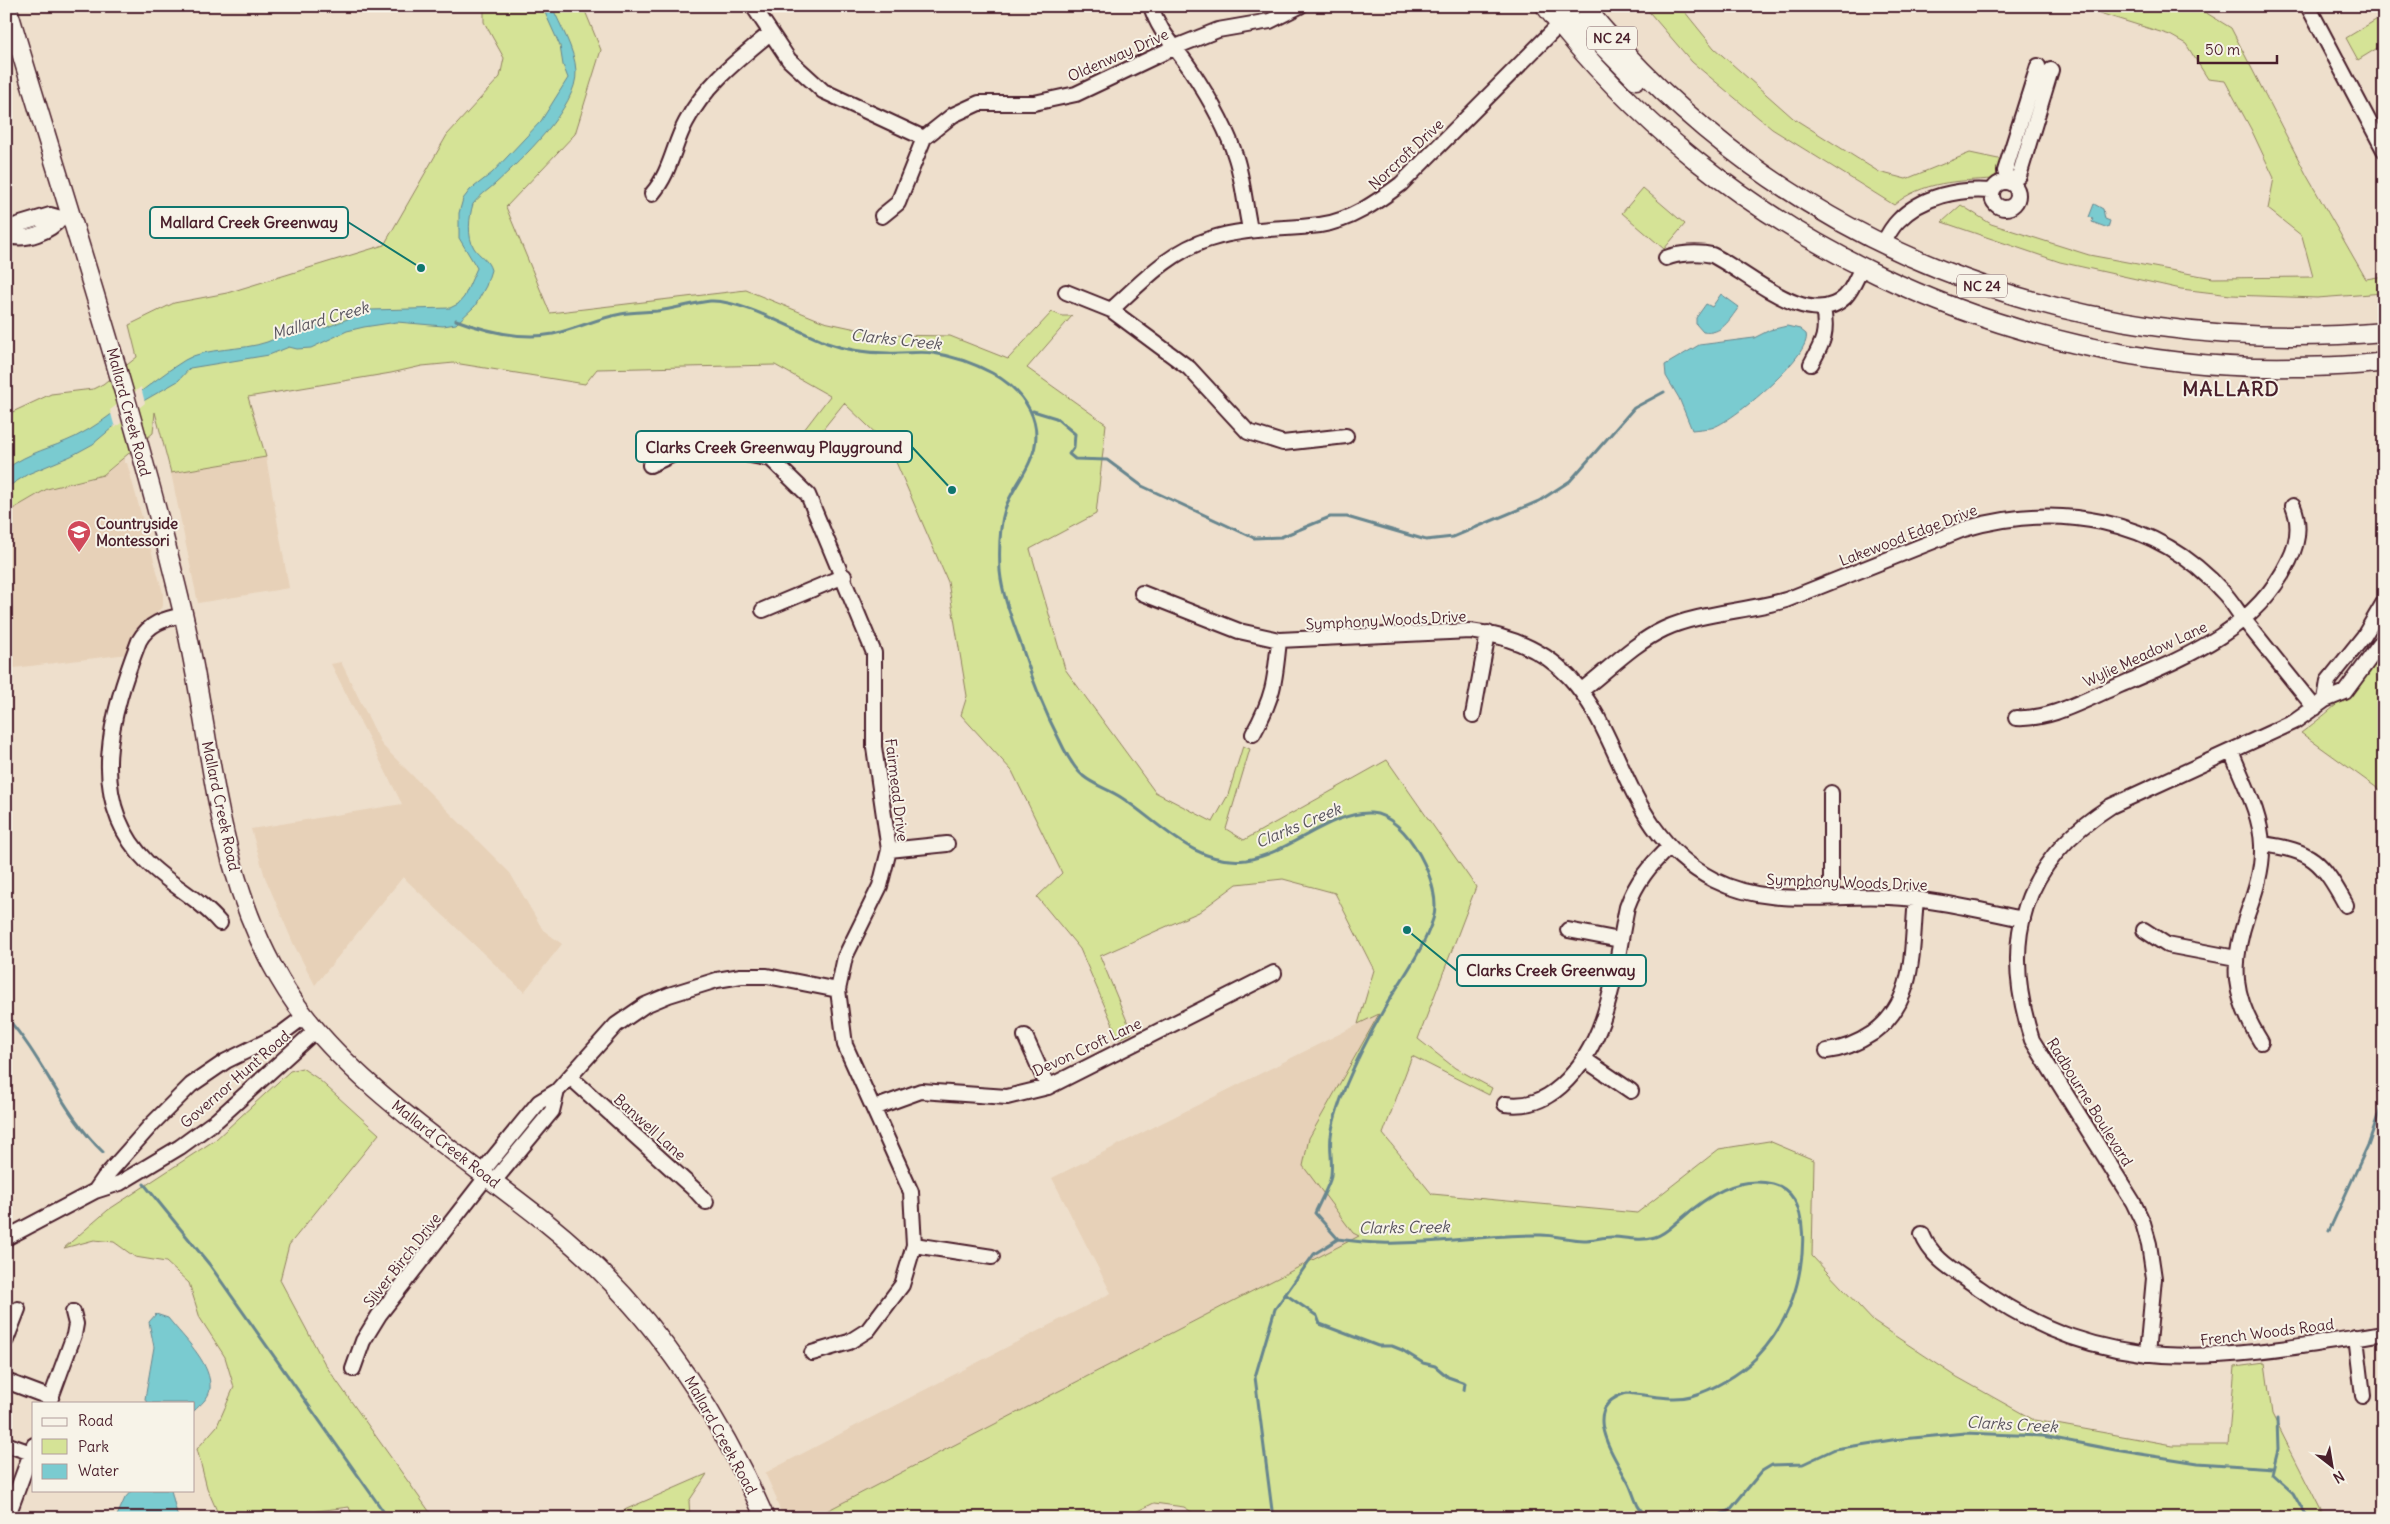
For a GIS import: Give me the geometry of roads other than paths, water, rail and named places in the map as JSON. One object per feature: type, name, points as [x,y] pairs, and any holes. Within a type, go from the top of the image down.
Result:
[{"type":"main road","name":"Mallard Creek Road","points":[[7,6],[65,217],[92,282],[138,446],[183,615],[200,698],[220,820],[231,865],[256,934],[284,986],[316,1030],[383,1094],[566,1239],[601,1271],[660,1338],[709,1409],[740,1464],[765,1518]]},
{"type":"main road","name":"NC 24","points":[[1545,6],[1559,26],[1609,80],[1684,150],[1777,219],[1862,267],[1931,298],[1987,319],[2042,336],[2110,352],[2227,366],[2305,367],[2384,362]]},
{"type":"main road","points":[[1564,6],[1574,6]]},
{"type":"main road","name":"NC 24","points":[[1584,6],[1635,63],[1695,119],[1730,148],[1798,196],[1882,244],[1932,266],[1990,289],[2065,311],[2103,319],[2196,333],[2301,337],[2384,332]]},
{"type":"main road","points":[[1559,26],[1572,22],[1582,24],[1648,90],[1695,119]]},
{"type":"street","points":[[753,6],[789,60],[823,91],[924,138]]},
{"type":"street","points":[[1151,6],[1154,16],[1173,48],[1191,69],[1220,122],[1236,158],[1250,229]]},
{"type":"street","name":"Oldenway Drive","points":[[882,216],[898,203],[924,138],[953,115],[979,103],[1034,103],[1076,94],[1173,48],[1218,30],[1270,21],[1300,6]]},
{"type":"street","points":[[2308,6],[2383,146]]},
{"type":"street","name":"Norcroft Drive","points":[[1111,310],[1165,261],[1208,239],[1250,229],[1321,225],[1375,204],[1433,152],[1559,26]]},
{"type":"street","points":[[652,194],[667,173],[685,123],[697,103],[728,68],[770,33]]},
{"type":"street","points":[[1992,191],[1995,204],[2002,208],[2011,206],[2018,195],[2015,187],[2009,182],[2005,171],[2044,68]]},
{"type":"street","points":[[1882,244],[1897,222],[1926,201],[1961,191],[1992,191],[2000,182],[2009,182]]},
{"type":"street","points":[[8,237],[20,239],[54,227],[65,217]]},
{"type":"street","points":[[1672,260],[1701,253],[1712,255],[1795,304],[1812,308],[1830,306],[1846,296],[1862,267]]},
{"type":"street","points":[[1066,292],[1111,310],[1189,368],[1248,432],[1283,443],[1346,436]]},
{"type":"street","points":[[1815,362],[1824,340],[1826,328],[1824,308]]},
{"type":"street","name":"Fairmead Drive","points":[[650,465],[676,453],[719,448],[771,459],[808,495],[844,576],[874,653],[874,747],[889,850],[880,886],[844,957],[838,990],[845,1045],[911,1192],[914,1245],[902,1285],[868,1330],[849,1342],[812,1353]]},
{"type":"street","name":"Wylie Meadow Lane","points":[[2016,718],[2036,718],[2056,712],[2123,684],[2202,648],[2244,620],[2267,597],[2292,554],[2298,529],[2293,506]]},
{"type":"street","name":"Lakewood Edge Drive","points":[[1582,690],[1647,639],[1671,626],[1760,608],[1786,600],[1964,529],[2016,517],[2053,515],[2080,517],[2127,529],[2152,539],[2178,554],[2204,573],[2223,591],[2244,620],[2320,704]]},
{"type":"street","points":[[763,610],[844,576]]},
{"type":"street","name":"Symphony Woods Drive","points":[[1142,593],[1239,631],[1279,640],[1449,631],[1488,633],[1534,649],[1559,667],[1582,690],[1602,723],[1645,816],[1669,847],[1694,868],[1733,888],[1779,898],[1916,899],[2022,919]]},
{"type":"street","points":[[2320,704],[2328,682],[2364,636],[2384,602]]},
{"type":"street","points":[[183,615],[157,622],[146,630],[139,642],[114,722],[109,762],[109,783],[114,810],[132,845],[156,870],[187,896],[204,905],[220,923]]},
{"type":"street","points":[[1473,715],[1488,633]]},
{"type":"street","name":"Radbourne Boulevard","points":[[2147,1354],[2154,1285],[2149,1244],[2133,1202],[2032,1040],[2019,990],[2018,954],[2022,919],[2029,897],[2044,868],[2057,851],[2083,825],[2111,806],[2294,722],[2320,704],[2345,692],[2384,639]]},
{"type":"street","points":[[1253,734],[1271,700],[1275,685],[1279,640]]},
{"type":"street","points":[[2231,751],[2257,816],[2262,844],[2259,878],[2236,958],[2240,998],[2250,1024],[2261,1042]]},
{"type":"street","points":[[1831,793],[1831,897]]},
{"type":"street","points":[[889,850],[947,844]]},
{"type":"street","points":[[2262,844],[2294,849],[2312,858],[2331,877],[2346,904]]},
{"type":"street","points":[[1505,1104],[1529,1104],[1548,1097],[1566,1081],[1584,1059],[1598,1036],[1608,1007],[1620,940],[1632,892],[1641,876],[1669,847]]},
{"type":"street","points":[[1827,1051],[1839,1050],[1860,1041],[1878,1029],[1898,1008],[1908,980],[1916,899]]},
{"type":"street","points":[[1568,930],[1620,940]]},
{"type":"street","points":[[2144,930],[2167,945],[2236,958]]},
{"type":"street","name":"Devon Croft Lane","points":[[874,1108],[921,1090],[1007,1097],[1048,1087],[1274,973]]},
{"type":"street","name":"Silver Birch Drive","points":[[353,1369],[363,1341],[379,1315],[488,1177],[552,1110],[557,1092],[616,1024],[645,1005],[669,994],[716,980],[741,976],[767,976],[838,990]]},
{"type":"street","name":"Governor Hunt Road","points":[[95,1191],[104,1178],[152,1124],[191,1086],[226,1061],[281,1034],[305,1016]]},
{"type":"street","name":"Governor Hunt Road","points":[[6,1238],[95,1191],[113,1186],[143,1170],[205,1130],[316,1030]]},
{"type":"street","points":[[1025,1036],[1048,1087]]},
{"type":"street","points":[[1584,1059],[1631,1091]]},
{"type":"street","name":"Banwell Lane","points":[[570,1077],[706,1202]]},
{"type":"street","name":"French Woods Road","points":[[1922,1234],[1936,1257],[2025,1317],[2082,1340],[2147,1354],[2178,1357],[2240,1354],[2384,1333]]},
{"type":"street","points":[[914,1245],[992,1257]]},
{"type":"street","points":[[6,1340],[18,1309]]},
{"type":"street","points":[[6,1381],[50,1400],[74,1335],[76,1324],[72,1312]]},
{"type":"street","points":[[2356,1337],[2363,1396]]},
{"type":"street","points":[[6,1444],[32,1449],[8,1511]]},
{"type":"water","points":[[542,6],[552,6],[570,46],[576,71],[574,85],[568,100],[546,132],[519,161],[473,204],[470,215],[470,238],[474,248],[488,263],[491,270],[486,286],[475,306],[456,324],[443,326],[397,322],[364,327],[347,331],[311,348],[297,349],[289,347],[269,355],[190,368],[178,381],[145,400],[93,444],[71,456],[28,474],[6,488],[6,469],[24,458],[90,429],[171,369],[194,356],[267,342],[303,322],[325,328],[370,310],[450,308],[458,304],[464,297],[477,268],[459,238],[459,213],[463,199],[470,190],[492,173],[541,121],[568,78],[563,65],[560,46]]},
{"type":"water","points":[[2094,204],[2103,209],[2105,219],[2110,221],[2108,228],[2092,222],[2093,218],[2089,217]]},
{"type":"water","points":[[1721,294],[1739,307],[1720,329],[1703,332],[1696,324],[1696,318],[1706,304],[1712,307]]},
{"type":"water","points":[[1787,326],[1800,329],[1806,334],[1805,344],[1785,371],[1736,414],[1711,428],[1692,430],[1679,398],[1666,376],[1665,365],[1699,345],[1754,338],[1770,330]]},
{"type":"water","points":[[156,1314],[168,1318],[203,1362],[210,1380],[210,1389],[204,1401],[195,1410],[195,1402],[146,1402],[145,1399],[154,1347],[149,1322]]},
{"type":"water","points":[[130,1492],[172,1492],[178,1518],[116,1518],[125,1498]]},
{"type":"waterway","name":"Clarks Creek","points":[[456,320],[479,328],[504,333],[541,336],[562,332],[621,314],[664,310],[710,301],[723,302],[752,310],[842,348],[857,351],[894,353],[927,352],[956,358],[992,373],[1014,389],[1030,410],[1036,434],[1035,447],[1030,461],[1010,496],[1003,516],[1000,571],[1010,614],[1040,698],[1064,749],[1079,772],[1092,782],[1122,798],[1179,841],[1194,850],[1210,856],[1228,860],[1246,860],[1262,856],[1340,819],[1356,814],[1371,813],[1384,817],[1397,826],[1420,855],[1428,872],[1435,905],[1433,919],[1415,959],[1361,1051],[1346,1085],[1333,1123],[1331,1175],[1315,1213],[1338,1239],[1370,1243],[1421,1242],[1521,1235],[1546,1235],[1584,1240],[1612,1237],[1644,1239],[1663,1234],[1701,1203],[1735,1185],[1760,1182],[1773,1184],[1786,1190],[1795,1202],[1800,1216],[1802,1233],[1802,1251],[1797,1284],[1782,1321],[1773,1337],[1756,1358],[1726,1381],[1691,1396],[1676,1398],[1627,1393],[1612,1400],[1604,1409],[1602,1420],[1604,1433],[1637,1505],[1649,1516],[1694,1518]]},
{"type":"waterway","points":[[1033,411],[1056,418],[1075,434],[1074,447],[1069,454],[1075,459],[1107,460],[1142,486],[1254,538],[1281,537],[1330,517],[1347,517],[1426,540],[1453,537],[1539,501],[1570,481],[1634,408],[1664,392]]},
{"type":"waterway","points":[[6,1017],[31,1050],[76,1120],[103,1152]]},
{"type":"waterway","points":[[2329,1231],[2368,1145],[2384,1098]]},
{"type":"waterway","points":[[144,1184],[209,1264],[388,1518]]},
{"type":"waterway","points":[[1273,1518],[1255,1377],[1275,1309],[1314,1254],[1338,1239]]},
{"type":"waterway","points":[[1285,1294],[1317,1316],[1320,1324],[1378,1346],[1392,1346],[1402,1350],[1423,1363],[1435,1366],[1448,1377],[1465,1383],[1464,1390]]},
{"type":"waterway","name":"Clarks Creek","points":[[2277,1419],[2278,1450],[2272,1474],[2293,1493],[2307,1518]]},
{"type":"waterway","name":"Clarks Creek","points":[[1712,1518],[1729,1511],[1762,1471],[1772,1465],[1803,1464],[1835,1449],[1892,1440],[1965,1433],[2043,1436],[2198,1463],[2273,1468]]},
{"type":"place","name":"Mallard Creek Greenway","points":[[421,268]]},
{"type":"place","name":"Clarks Creek Greenway Playground","points":[[952,490]]},
{"type":"place","name":"Countryside Montessori","points":[[79,553]]},
{"type":"place","name":"Clarks Creek Greenway","points":[[1407,930]]},
{"type":"district","name":"MALLARD","points":[[2231,388]]},
{"type":"water label","name":"Mallard Creek","points":[[320,320]]}]
